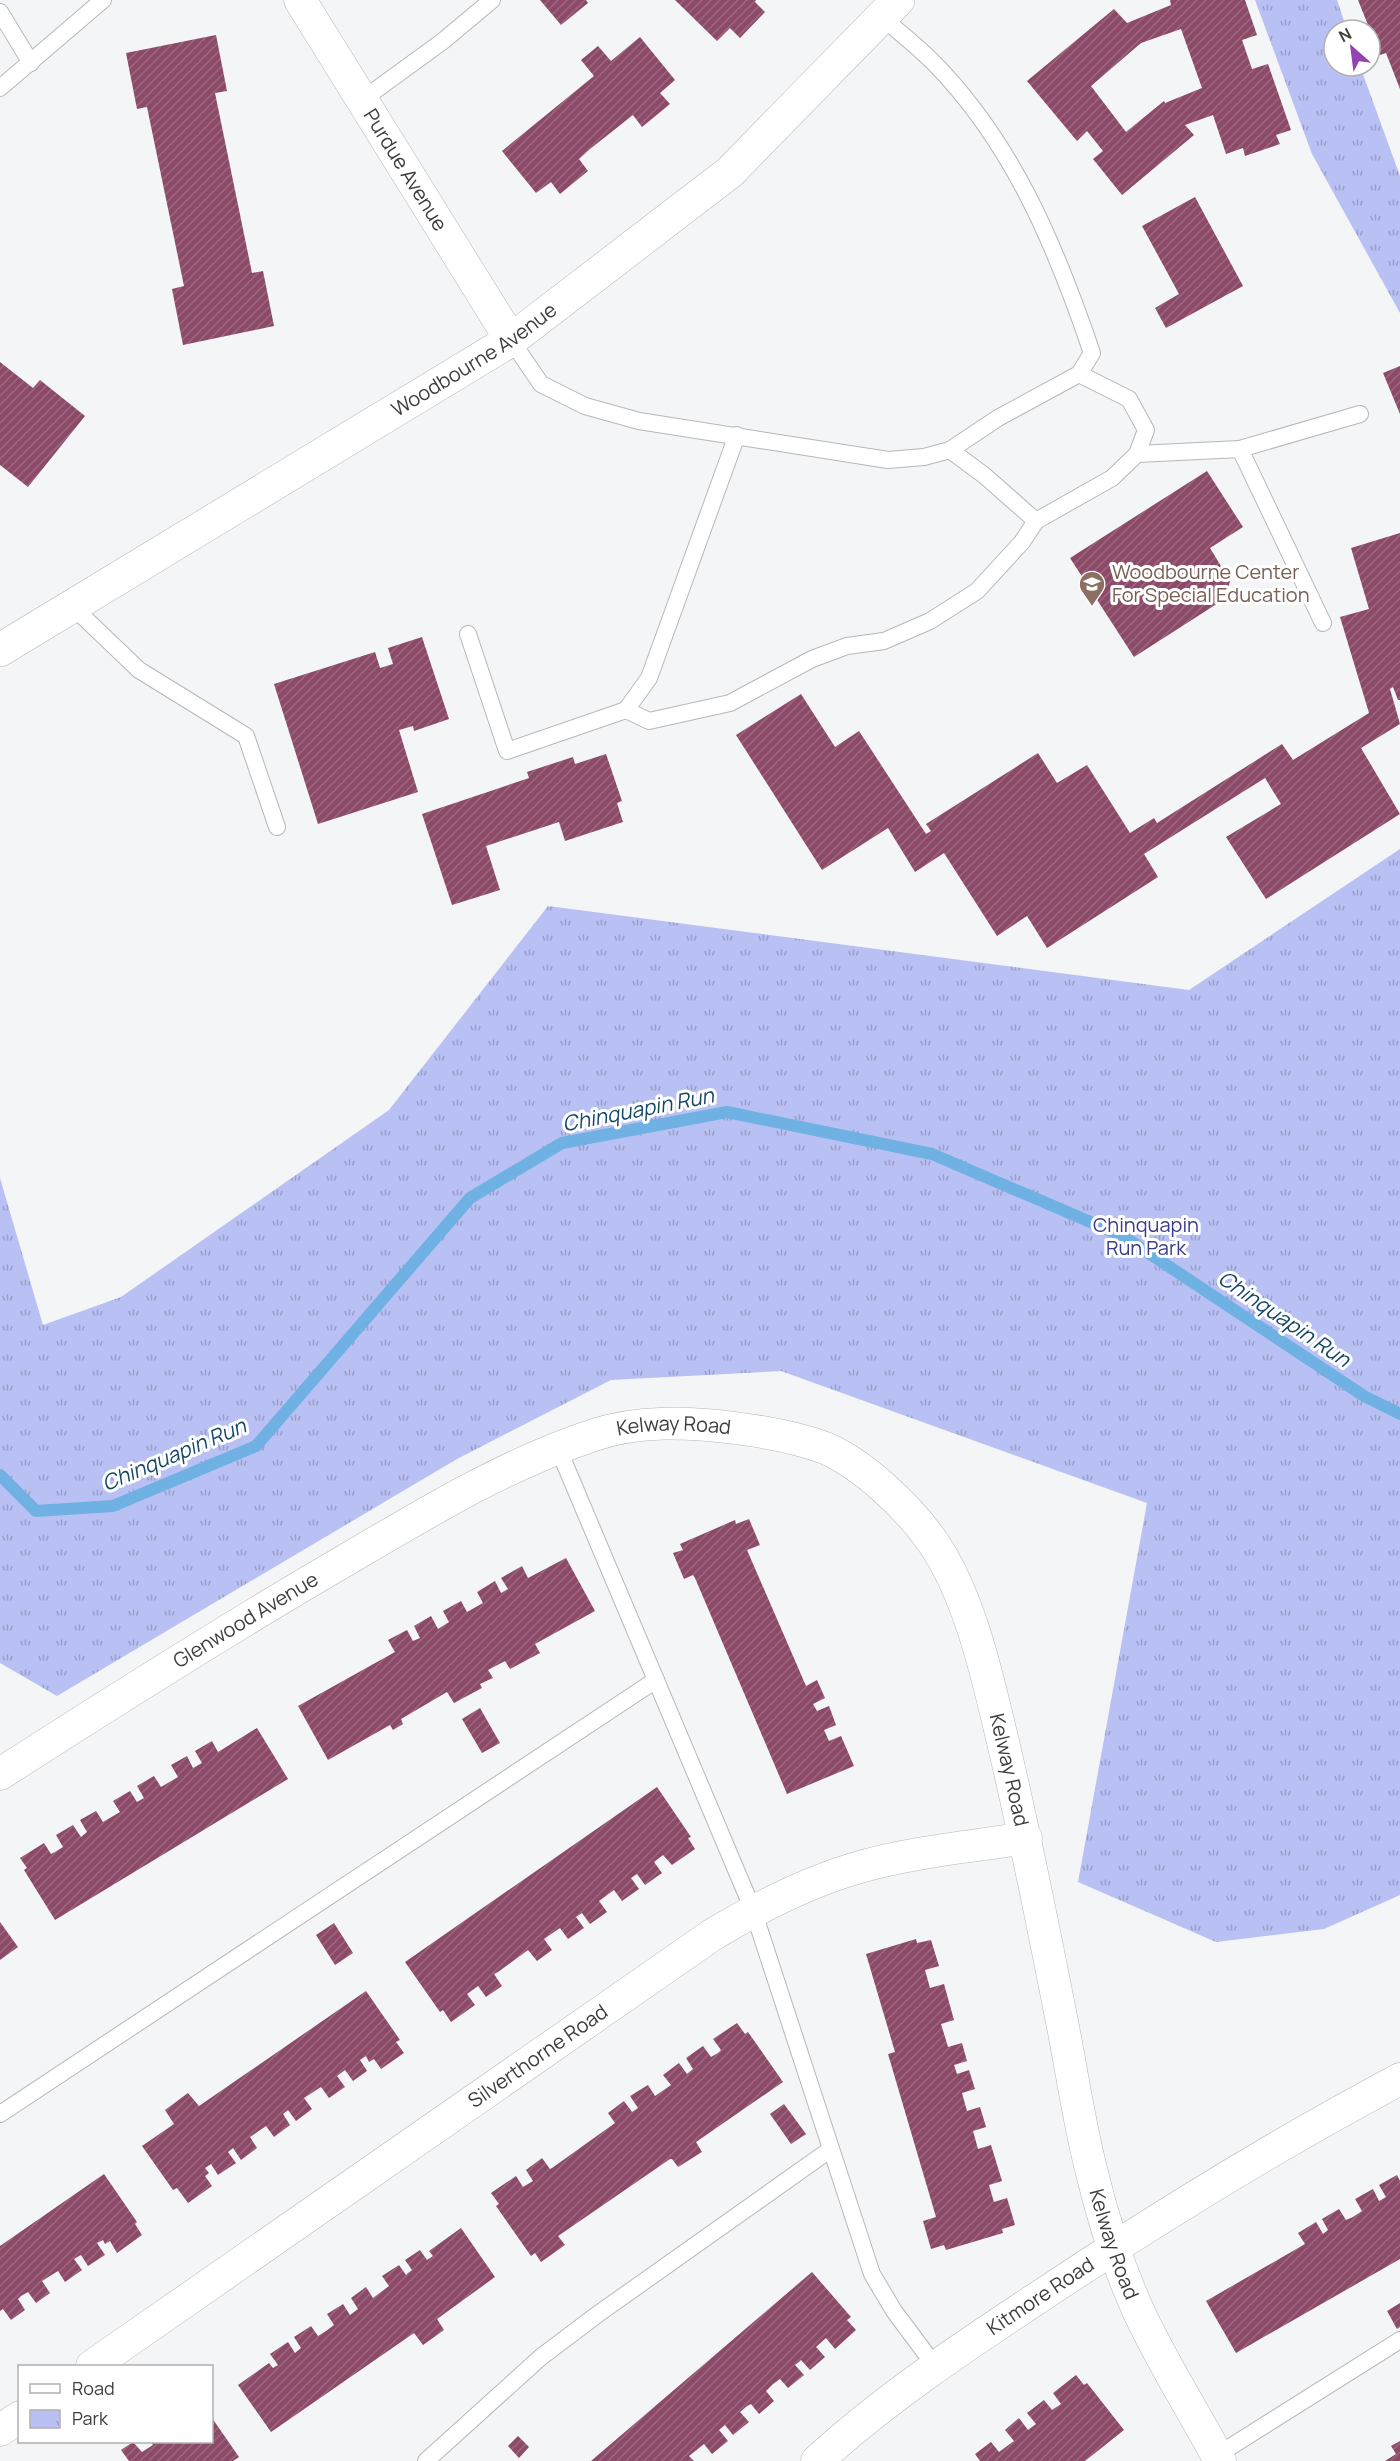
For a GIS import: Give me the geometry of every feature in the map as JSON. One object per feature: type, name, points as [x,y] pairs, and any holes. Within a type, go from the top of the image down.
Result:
[{"type":"street","name":"Purdue Avenue","points":[[300,0],[511,340]]},
{"type":"street","name":"Woodbourne Avenue","points":[[0,650],[511,340],[730,172],[890,9]]},
{"type":"street","name":"Kelway Road","points":[[495,1475],[558,1448],[612,1431],[657,1423],[701,1423],[773,1432],[828,1449],[860,1469],[900,1503],[933,1542],[964,1601],[991,1690],[1026,1838],[1091,2172],[1113,2247],[1147,2327],[1215,2459]]},
{"type":"street","name":"Glenwood Avenue","points":[[0,1774],[262,1610],[495,1475]]},
{"type":"street","name":"Silverthorne Road","points":[[95,2365],[712,1935],[753,1910],[801,1888],[853,1869],[896,1858],[1026,1838]]},
{"type":"street","name":"Kitmore Road","points":[[818,2461],[855,2427],[935,2366],[1113,2247],[1320,2121],[1400,2079]]},
{"type":"street","points":[[0,2430],[18,2418]]},
{"type":"lane","points":[[0,88],[103,0]]},
{"type":"lane","points":[[362,100],[443,41],[492,0]]},
{"type":"lane","points":[[511,340],[541,384],[585,406],[639,421],[888,460],[924,457],[950,450],[998,418],[1079,374],[1092,353],[1069,284],[1040,218],[1013,166],[984,122],[890,9]]},
{"type":"lane","points":[[0,12],[31,63]]},
{"type":"lane","points":[[626,710],[649,722],[730,704],[812,659],[846,646],[884,640],[930,621],[977,591],[1022,542],[1036,521],[1112,478],[1137,454],[1146,430],[1129,399],[1079,374]]},
{"type":"lane","points":[[1137,454],[1240,449],[1360,414]]},
{"type":"lane","points":[[468,634],[507,751],[626,710],[649,678],[737,435]]},
{"type":"lane","points":[[1240,449],[1323,623]]},
{"type":"lane","points":[[950,450],[986,476],[1036,521]]},
{"type":"lane","points":[[72,606],[139,670],[246,736],[277,827]]},
{"type":"lane","points":[[558,1448],[753,1910],[872,2274],[894,2311],[935,2366]]},
{"type":"lane","points":[[0,2114],[656,1680]]},
{"type":"lane","points":[[426,2461],[541,2357],[597,2314],[831,2149]]},
{"type":"lane","points":[[1215,2459],[1400,2340]]},
{"type":"green space","points":[[1255,0],[1337,0],[1343,18],[1322,18],[1322,78],[1364,78],[1400,176],[1400,313],[1312,154]]},
{"type":"green space","name":"Chinquapin Run Park","points":[[1400,849],[1400,1895],[1324,1929],[1216,1942],[1078,1882],[1147,1503],[781,1371],[611,1380],[457,1459],[57,1696],[0,1663],[0,1178],[43,1325],[121,1297],[389,1110],[548,906],[1189,990]]},
{"type":"building","points":[[540,0],[586,0],[588,3],[561,25]]},
{"type":"building","points":[[675,0],[756,0],[755,2],[765,12],[740,38],[730,28],[717,41]]},
{"type":"building","points":[[1170,0],[1245,0],[1257,35],[1242,40],[1252,69],[1268,64],[1291,130],[1276,135],[1280,144],[1245,156],[1243,148],[1226,154],[1213,115],[1185,125],[1194,135],[1122,195],[1093,159],[1103,151],[1087,131],[1077,141],[1027,81],[1114,9],[1127,23],[1171,5]],"holes":[[[1181,29],[1202,88],[1165,103],[1164,101],[1126,132],[1091,86],[1141,43]]]},
{"type":"building","points":[[1358,0],[1400,0],[1400,89],[1386,53],[1382,54],[1382,18],[1365,18]]},
{"type":"building","points":[[216,35],[227,91],[215,93],[252,273],[263,271],[274,326],[183,345],[172,289],[184,286],[147,107],[137,109],[126,53]]},
{"type":"building","points":[[640,37],[675,80],[660,93],[670,104],[642,127],[633,115],[590,149],[579,159],[588,171],[560,194],[551,182],[536,193],[502,151],[594,76],[581,60],[598,46],[611,61]]},
{"type":"building","points":[[1195,197],[1243,286],[1166,328],[1155,308],[1179,294],[1142,226]]},
{"type":"building","points":[[0,362],[33,388],[40,380],[85,416],[28,487],[0,465]]},
{"type":"building","points":[[1400,366],[1400,414],[1383,373]]},
{"type":"building","points":[[1207,471],[1243,527],[1210,548],[1230,581],[1226,598],[1134,657],[1070,558]]},
{"type":"building","points":[[1400,533],[1400,700],[1393,687],[1390,689],[1400,724],[1361,748],[1400,814],[1266,899],[1226,837],[1281,804],[1265,778],[1144,854],[1158,877],[1047,948],[1027,916],[997,936],[944,853],[915,872],[888,828],[822,870],[736,735],[801,694],[835,747],[859,731],[926,834],[931,831],[926,824],[1038,753],[1057,783],[1087,765],[1130,833],[1154,818],[1157,823],[1282,744],[1293,760],[1369,713],[1340,617],[1369,609],[1351,548]]},
{"type":"building","points":[[422,637],[449,719],[414,731],[413,726],[399,730],[418,792],[318,824],[274,684],[375,652],[380,668],[393,664],[388,648]]},
{"type":"building","points":[[606,754],[622,801],[617,803],[623,822],[565,841],[559,822],[486,846],[500,890],[452,905],[422,814],[529,778],[527,772],[573,757],[575,764]]},
{"type":"building","points":[[749,1519],[760,1545],[747,1550],[806,1686],[817,1680],[825,1698],[813,1704],[817,1711],[829,1706],[836,1725],[824,1730],[828,1739],[829,1741],[841,1736],[854,1766],[787,1794],[695,1578],[693,1575],[684,1579],[673,1553],[683,1550],[680,1544],[735,1520],[736,1524]]},
{"type":"building","points":[[566,1558],[595,1611],[535,1644],[540,1653],[510,1669],[505,1661],[488,1670],[493,1678],[480,1684],[482,1688],[454,1703],[447,1692],[401,1719],[403,1724],[393,1730],[390,1725],[328,1760],[298,1706],[395,1652],[388,1640],[407,1630],[413,1641],[420,1638],[414,1626],[431,1616],[438,1629],[449,1622],[443,1611],[461,1601],[467,1612],[483,1603],[477,1592],[495,1581],[501,1593],[508,1589],[501,1578],[522,1566],[528,1578]]},
{"type":"building","points":[[480,1708],[500,1743],[482,1753],[462,1719]]},
{"type":"building","points":[[257,1728],[288,1779],[55,1920],[24,1870],[27,1868],[20,1858],[44,1843],[51,1854],[55,1852],[63,1847],[56,1835],[73,1825],[81,1837],[87,1832],[80,1820],[96,1811],[103,1822],[120,1812],[113,1801],[130,1791],[137,1802],[144,1798],[137,1786],[154,1776],[161,1787],[178,1777],[171,1765],[187,1756],[193,1768],[202,1763],[195,1751],[212,1741],[218,1752]]},
{"type":"building","points":[[657,1787],[691,1837],[688,1838],[695,1849],[672,1865],[663,1855],[654,1862],[662,1873],[645,1885],[637,1874],[631,1878],[639,1889],[622,1901],[614,1890],[599,1901],[607,1912],[590,1924],[582,1913],[576,1917],[584,1928],[568,1939],[560,1928],[544,1939],[552,1950],[537,1961],[528,1950],[494,1974],[502,1986],[486,1997],[478,1986],[467,1994],[475,2005],[451,2022],[443,2010],[440,2012],[405,1962]]},
{"type":"building","points":[[0,1922],[18,1947],[0,1960]]},
{"type":"building","points":[[334,1923],[353,1953],[335,1965],[316,1935]]},
{"type":"building","points":[[916,1939],[917,1943],[931,1940],[939,1966],[925,1970],[930,1988],[944,1984],[954,2020],[941,2024],[948,2047],[962,2043],[967,2061],[954,2065],[957,2074],[969,2070],[975,2089],[962,2093],[967,2111],[980,2107],[986,2127],[973,2131],[978,2149],[991,2145],[1002,2181],[989,2185],[993,2199],[994,2202],[1007,2198],[1015,2225],[1002,2229],[1003,2233],[946,2250],[944,2245],[931,2249],[923,2221],[936,2217],[888,2054],[895,2052],[866,1954]]},
{"type":"building","points":[[366,1991],[400,2040],[396,2042],[404,2053],[381,2069],[374,2059],[369,2062],[366,2056],[360,2060],[367,2071],[353,2081],[345,2070],[337,2076],[345,2087],[329,2098],[321,2087],[304,2098],[312,2109],[296,2121],[288,2110],[283,2114],[290,2125],[274,2137],[266,2126],[250,2137],[257,2148],[241,2160],[233,2148],[228,2152],[236,2163],[218,2175],[211,2164],[205,2168],[209,2173],[205,2176],[212,2186],[188,2203],[177,2188],[173,2190],[142,2146],[174,2124],[165,2110],[188,2093],[199,2106]]},
{"type":"building","points":[[737,2023],[745,2034],[748,2032],[783,2082],[696,2142],[702,2152],[678,2167],[670,2159],[558,2236],[565,2245],[541,2262],[535,2253],[531,2256],[496,2206],[499,2204],[491,2193],[516,2176],[523,2187],[533,2181],[526,2170],[542,2158],[550,2169],[552,2168],[615,2123],[608,2113],[624,2101],[632,2112],[638,2108],[630,2096],[648,2085],[655,2096],[671,2085],[663,2075],[679,2063],[687,2074],[693,2069],[686,2058],[703,2046],[711,2057],[718,2053],[721,2050],[713,2039]]},
{"type":"building","points":[[784,2104],[806,2134],[791,2144],[770,2114]]},
{"type":"building","points":[[104,2174],[137,2222],[135,2224],[142,2235],[117,2253],[110,2241],[105,2244],[103,2240],[97,2243],[105,2255],[88,2266],[81,2255],[74,2259],[82,2270],[65,2282],[58,2271],[42,2281],[50,2293],[36,2303],[28,2292],[21,2296],[18,2299],[25,2310],[11,2320],[3,2309],[0,2311],[0,2246]]},
{"type":"building","points":[[1397,2175],[1400,2181],[1400,2259],[1236,2353],[1206,2301],[1305,2244],[1298,2233],[1316,2222],[1323,2234],[1328,2230],[1322,2219],[1339,2209],[1346,2220],[1362,2211],[1355,2199],[1373,2189],[1379,2201],[1386,2197],[1379,2185]]},
{"type":"building","points":[[461,2228],[495,2277],[437,2319],[444,2330],[423,2345],[414,2333],[271,2432],[238,2385],[269,2363],[273,2368],[278,2365],[270,2354],[288,2342],[295,2353],[301,2348],[294,2337],[311,2326],[318,2336],[334,2325],[327,2314],[343,2304],[350,2315],[358,2309],[351,2298],[366,2287],[373,2298],[389,2286],[382,2276],[399,2265],[406,2275],[412,2270],[405,2260],[420,2250],[427,2260],[433,2256],[429,2251]]},
{"type":"building","points":[[812,2272],[851,2317],[847,2320],[856,2330],[835,2349],[826,2338],[816,2347],[825,2357],[810,2370],[801,2360],[795,2365],[804,2375],[788,2388],[780,2379],[773,2384],[766,2391],[774,2401],[759,2414],[751,2404],[747,2406],[740,2412],[749,2422],[733,2435],[725,2425],[719,2430],[728,2441],[712,2454],[704,2444],[689,2456],[694,2461],[591,2461]]},
{"type":"building","points":[[1400,2303],[1400,2327],[1397,2329],[1387,2311]]},
{"type":"building","points":[[1076,2375],[1084,2385],[1087,2383],[1124,2430],[1085,2461],[980,2461],[975,2454],[991,2442],[999,2452],[1014,2441],[1005,2430],[1019,2418],[1028,2430],[1036,2424],[1027,2413],[1044,2400],[1052,2410],[1061,2404],[1053,2393]]},
{"type":"building","points":[[213,2419],[239,2457],[233,2461],[129,2461],[121,2450],[132,2443],[142,2452],[153,2445],[152,2443],[213,2443]]},
{"type":"building","points":[[518,2436],[529,2447],[519,2458],[508,2446]]},
{"type":"building","points":[[1400,2441],[1400,2461],[1385,2461],[1396,2454],[1391,2446]]},
{"type":"waterway","name":"Chinquapin Run","points":[[0,1475],[36,1511],[113,1506],[256,1446],[470,1198],[562,1143],[727,1112],[932,1154],[1123,1236],[1364,1396],[1400,1414]]},
{"type":"place","name":"Woodbourne Center For Special Education","points":[[1092,607]]}]
